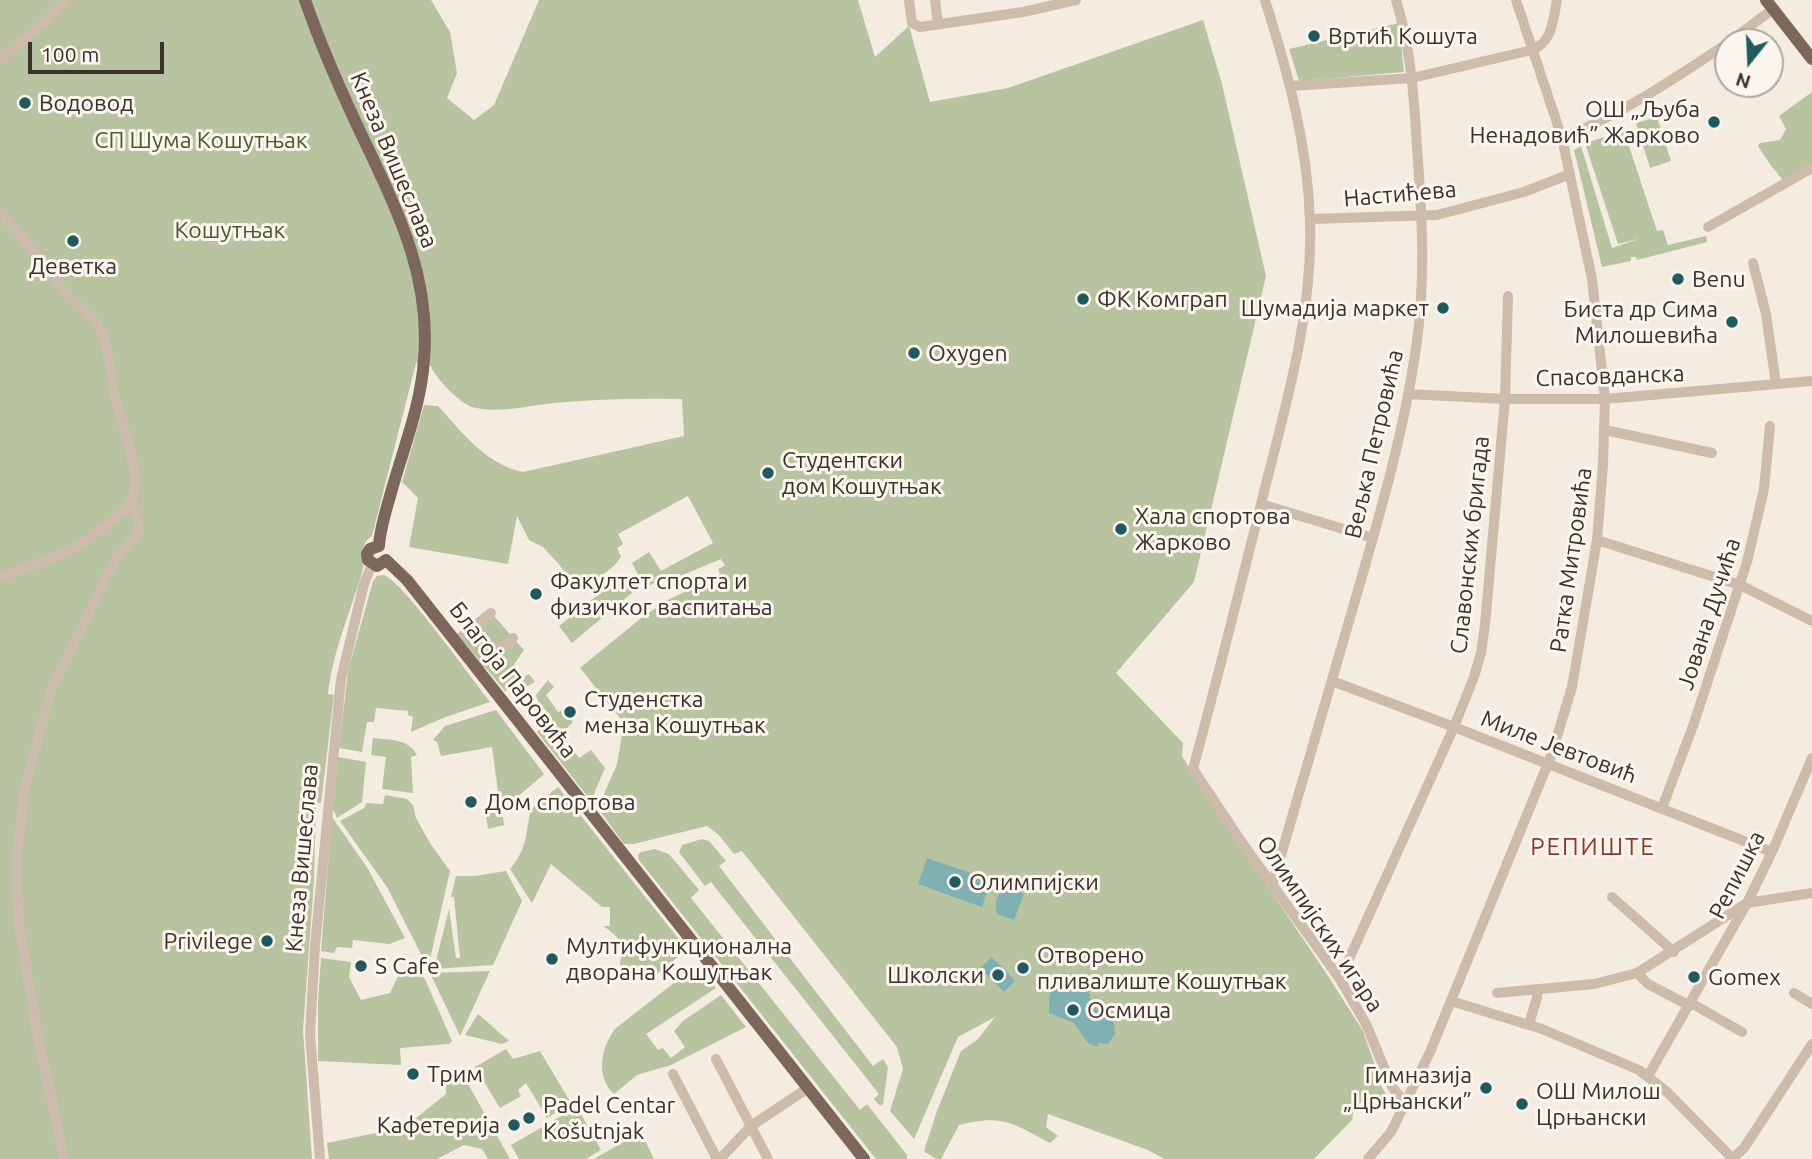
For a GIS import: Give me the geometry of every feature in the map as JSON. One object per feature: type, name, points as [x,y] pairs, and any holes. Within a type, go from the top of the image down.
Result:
[{"type":"main road","name":"Кнеза Вишеслава","points":[[305,0],[330,65],[403,225],[422,293],[426,332],[422,379],[379,546]]},
{"type":"main road","points":[[1770,4],[1812,59]]},
{"type":"main road","points":[[379,546],[386,551],[386,560],[380,565],[372,564],[368,560],[368,551],[379,546]]},
{"type":"main road","name":"Благоја Паровића","points":[[386,560],[407,580],[864,1159]]},
{"type":"street","points":[[0,59],[67,0]]},
{"type":"street","points":[[909,0],[913,25],[920,27],[1023,12],[1076,0]]},
{"type":"street","points":[[935,0],[938,24]]},
{"type":"street","points":[[1265,0],[1291,86],[1302,142],[1310,219],[1307,289],[1300,336],[1291,385],[1261,504],[1373,538]]},
{"type":"street","name":"Вељка Петровића","points":[[1272,886],[1393,471],[1421,306],[1422,217],[1412,78],[1405,31],[1396,0]]},
{"type":"street","name":"Ратка Митровића","points":[[1368,1159],[1391,1132],[1406,1104],[1548,764],[1572,687],[1597,540],[1605,399],[1592,279],[1562,138],[1516,0]]},
{"type":"street","points":[[1291,86],[1412,78],[1532,50],[1547,40],[1557,0]]},
{"type":"street","points":[[1743,28],[1770,4]]},
{"type":"street","points":[[1562,138],[1604,120],[1640,100],[1714,51]]},
{"type":"street","points":[[1708,227],[1812,168]]},
{"type":"street","name":"Настићева","points":[[1310,219],[1422,217],[1485,204],[1570,174]]},
{"type":"street","points":[[0,212],[71,298],[96,323],[102,335],[114,396],[131,449],[131,501],[138,519],[139,532],[107,573],[51,690],[27,778],[19,830],[16,864],[19,923],[40,1045],[64,1159]]},
{"type":"street","points":[[1753,263],[1766,314],[1776,384]]},
{"type":"street","name":"Славонских бригада","points":[[1340,979],[1454,727],[1474,677],[1484,638],[1505,399],[1508,296]]},
{"type":"street","name":"Спасовданска","points":[[1408,394],[1505,399],[1605,399],[1812,381]]},
{"type":"street","name":"Јована Дучића","points":[[1662,808],[1693,726],[1740,585],[1762,503],[1770,426]]},
{"type":"street","points":[[1605,430],[1712,453]]},
{"type":"street","points":[[0,576],[76,547],[102,529],[131,501]]},
{"type":"street","name":"Олимпијских игара","points":[[1261,504],[1194,769],[1272,886],[1340,979],[1367,1026],[1392,1087],[1406,1104]]},
{"type":"street","points":[[1597,540],[1740,585],[1812,621]]},
{"type":"street","name":"Кнеза Вишеслава","points":[[320,1159],[310,1034],[314,946],[341,679],[364,584],[372,564]]},
{"type":"street","points":[[455,642],[491,613]]},
{"type":"street","points":[[475,668],[513,638]]},
{"type":"street","name":"Миле Јевтовић","points":[[1332,681],[1772,852]]},
{"type":"street","name":"Репишка","points":[[1648,1076],[1747,903],[1812,758]]},
{"type":"street","points":[[1497,993],[1594,984],[1637,974],[1747,903],[1812,893]]},
{"type":"street","points":[[1612,897],[1674,952]]},
{"type":"street","points":[[1637,974],[1648,984],[1742,1032]]},
{"type":"street","points":[[1529,1024],[1537,998],[1536,989]]},
{"type":"street","points":[[1794,993],[1812,1004]]},
{"type":"street","points":[[1451,1001],[1529,1024],[1614,1058],[1648,1076],[1733,1159],[1744,1148],[1812,1044]]},
{"type":"street","points":[[716,1059],[768,1159]]},
{"type":"street","points":[[673,1074],[719,1159],[751,1126],[808,1088]]},
{"type":"green space","points":[[0,0],[431,0],[450,32],[457,73],[447,98],[474,120],[494,105],[539,0],[858,0],[875,57],[909,26],[930,102],[1008,88],[1203,20],[1222,84],[1266,276],[1194,582],[1116,673],[1183,743],[1182,756],[1363,1031],[1379,1077],[1373,1078],[1374,1084],[1380,1084],[1386,1094],[1354,1105],[1352,1120],[1314,1159],[1164,1159],[1148,1150],[1048,1114],[1046,1127],[1058,1136],[1050,1143],[1007,1122],[986,1120],[959,1125],[941,1159],[936,1159],[924,1151],[961,1051],[978,1039],[995,1017],[958,1037],[914,1139],[890,1111],[903,1069],[897,1047],[742,851],[734,854],[718,834],[707,826],[634,844],[624,844],[598,808],[617,764],[624,723],[580,668],[668,600],[720,574],[718,569],[725,566],[721,559],[666,582],[662,579],[645,588],[632,563],[649,552],[661,571],[713,543],[688,496],[618,534],[623,544],[617,548],[621,557],[614,566],[580,592],[543,547],[529,540],[517,516],[508,564],[409,547],[418,498],[402,482],[424,405],[438,406],[486,455],[509,468],[523,472],[684,436],[682,399],[601,400],[502,410],[482,409],[467,405],[455,396],[431,366],[416,363],[372,536],[365,543],[363,569],[330,678],[328,694],[334,695],[321,803],[316,803],[314,880],[303,1030],[312,1159],[0,1159]]},
{"type":"green space","points":[[1399,23],[1404,72],[1299,81],[1289,49]]},
{"type":"green space","points":[[1812,92],[1812,164],[1783,180],[1758,146],[1760,143],[1780,140],[1786,129],[1779,116]]},
{"type":"green space","points":[[1657,117],[1671,161],[1650,168],[1636,123]]},
{"type":"green space","points":[[1624,131],[1657,231],[1663,230],[1668,245],[1706,236],[1707,242],[1637,260],[1636,257],[1631,257],[1631,261],[1602,267],[1574,150],[1581,146],[1612,248],[1638,239],[1618,244],[1585,143]]},
{"type":"green space","points":[[384,575],[421,612],[490,702],[411,732],[413,717],[408,715],[408,711],[376,708],[374,722],[367,722],[362,752],[339,748],[348,671],[373,581],[377,576]]},
{"type":"green space","points":[[622,576],[633,592],[572,643],[559,626]]},
{"type":"green space","points":[[493,615],[524,650],[513,666],[522,678],[529,674],[535,682],[517,692],[512,686],[505,691],[463,641]]},
{"type":"green space","points":[[548,680],[554,687],[546,695],[558,712],[563,710],[573,722],[561,734],[579,758],[591,750],[605,768],[591,801],[537,732],[552,718],[536,695]]},
{"type":"green space","points":[[496,710],[544,774],[514,800],[501,806],[504,825],[488,829],[485,808],[500,806],[492,747],[441,756],[437,742],[433,740],[445,726]]},
{"type":"green space","points":[[373,738],[398,741],[414,750],[417,755],[411,757],[413,793],[382,789],[386,757],[371,755]]},
{"type":"green space","points":[[338,757],[366,762],[362,802],[337,818],[333,809]]},
{"type":"green space","points":[[558,787],[685,947],[684,952],[647,982],[621,981],[621,944],[603,926],[610,926],[610,907],[602,907],[551,864],[532,903],[510,869],[523,847],[531,809]]},
{"type":"green space","points":[[385,795],[407,799],[413,805],[416,818],[430,843],[450,871],[428,968],[387,887],[340,821],[364,808],[367,803],[383,804]]},
{"type":"green space","points":[[332,817],[368,869],[405,938],[389,944],[353,940],[352,948],[337,947],[334,953],[321,951]]},
{"type":"green space","points":[[702,839],[709,841],[726,861],[719,866],[873,1066],[883,1059],[888,1067],[883,1104],[880,1106],[874,1099],[879,1094],[711,882],[705,886],[679,852],[682,845]]},
{"type":"green space","points":[[655,849],[669,854],[699,890],[691,898],[860,1110],[867,1104],[907,1155],[907,1159],[876,1159],[639,860],[638,855],[641,852]]},
{"type":"green space","points":[[506,871],[522,901],[493,965],[434,969],[449,909],[456,958],[460,958],[454,897],[451,897],[456,876]]},
{"type":"green space","points":[[321,958],[351,962],[349,977],[361,1000],[390,993],[398,976],[417,961],[452,1041],[449,1044],[400,1048],[401,1065],[318,1061]]},
{"type":"green space","points":[[697,965],[716,988],[646,1034],[658,1050],[663,1048],[671,1058],[685,1047],[674,1031],[683,1021],[721,995],[746,1027],[671,1065],[637,1075],[614,1094],[604,1079],[602,1070],[604,1052],[611,1035],[616,1028]]},
{"type":"green space","points":[[490,971],[460,1036],[430,973]]},
{"type":"green space","points":[[478,1014],[509,1041],[502,1044],[465,1035]]},
{"type":"green space","points":[[506,1049],[513,1059],[540,1051],[571,1103],[547,1118],[526,1083],[518,1090],[521,1096],[500,1108],[475,1067]]},
{"type":"green space","points":[[463,1075],[510,1159],[488,1159],[482,1149],[464,1145],[437,1159],[329,1159],[327,1143],[405,1127],[446,1094],[446,1081]]},
{"type":"green space","points":[[577,1107],[601,1150],[586,1159],[519,1159],[511,1145]]},
{"type":"green space","points":[[637,1134],[642,1134],[654,1159],[594,1159]]},
{"type":"water","name":"Олимпијски","points":[[927,858],[991,880],[982,907],[918,884]]},
{"type":"water","points":[[1007,887],[1024,894],[1014,920],[997,914],[997,899]]},
{"type":"water","name":"Школски","points":[[992,957],[1015,981],[1004,992],[980,968]]},
{"type":"water","name":"Осмица","points":[[1066,973],[1086,981],[1092,1005],[1114,1023],[1115,1034],[1108,1044],[1099,1043],[1097,1047],[1087,1042],[1074,1023],[1049,1013],[1049,996],[1059,974]]},
{"type":"place","name":"Вртић Кошута","points":[[1314,36]]},
{"type":"place","name":"Водовод","points":[[25,103]]},
{"type":"place","name":"ОШ „Љуба Ненадовић” Жарково","points":[[1714,122]]},
{"type":"place","name":"Деветка","points":[[73,241]]},
{"type":"place","name":"Benu","points":[[1678,279]]},
{"type":"place","name":"ФК Комграп","points":[[1083,299]]},
{"type":"place","name":"Шумадија маркет","points":[[1443,308]]},
{"type":"place","name":"Биста др Сима Милошевића","points":[[1732,322]]},
{"type":"place","name":"Oxygen","points":[[914,353]]},
{"type":"place","name":"Студентски дом Кошутњак","points":[[768,473]]},
{"type":"place","name":"Хала спортова Жарково","points":[[1121,529]]},
{"type":"place","name":"Факултет спорта и физичког васпитања","points":[[536,594]]},
{"type":"place","name":"Студенстка менза Кошутњак","points":[[570,712]]},
{"type":"place","name":"Дом спортова","points":[[471,802]]},
{"type":"place","name":"Олимпијски","points":[[955,882]]},
{"type":"place","name":"Privilege","points":[[267,941]]},
{"type":"place","name":"Мултифункционална дворана Кошутњак","points":[[552,959]]},
{"type":"place","name":"S Cafe","points":[[361,966]]},
{"type":"place","name":"Отворено пливалиште Кошутњак","points":[[1023,968]]},
{"type":"place","name":"Школски","points":[[998,975]]},
{"type":"place","name":"Gomex","points":[[1694,977]]},
{"type":"place","name":"Осмица","points":[[1073,1010]]},
{"type":"place","name":"Трим","points":[[413,1074]]},
{"type":"place","name":"Гимназија „Црњански”","points":[[1486,1088]]},
{"type":"place","name":"ОШ Милош Црњански","points":[[1522,1104]]},
{"type":"place","name":"Padel Centar Košutnjak","points":[[529,1118]]},
{"type":"place","name":"Кафетерија","points":[[514,1125]]},
{"type":"district","name":"РЕПИШТЕ","points":[[1593,847]]},
{"type":"park label","name":"СП Шума Кошутњак","points":[[201,140]]},
{"type":"park label","name":"Кошутњак","points":[[230,230]]}]
